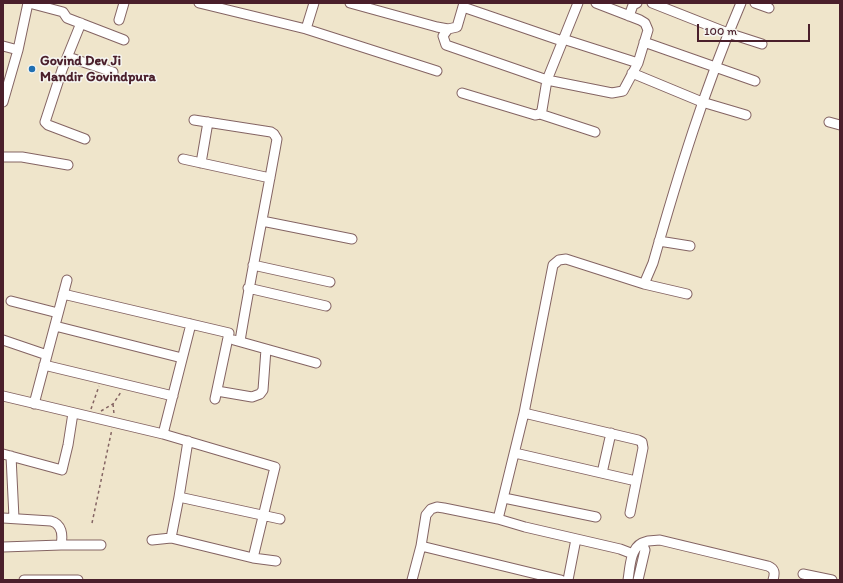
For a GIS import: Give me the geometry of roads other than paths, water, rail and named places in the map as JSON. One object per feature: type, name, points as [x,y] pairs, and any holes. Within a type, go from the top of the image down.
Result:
[{"type":"street","points":[[3,102],[18,50],[29,3],[63,12],[67,18],[124,40]]},
{"type":"street","points":[[119,20],[124,3]]},
{"type":"street","points":[[199,3],[306,29],[437,71]]},
{"type":"street","points":[[306,29],[314,3]]},
{"type":"street","points":[[350,3],[448,29],[457,27],[464,5],[563,40],[638,63]]},
{"type":"street","points":[[540,114],[547,80],[578,3]]},
{"type":"street","points":[[448,29],[443,36],[446,44],[547,80],[612,93],[619,92],[624,89],[638,63],[648,30],[647,26],[640,20],[596,3]]},
{"type":"street","points":[[629,16],[634,5],[637,3]]},
{"type":"street","points":[[652,3],[728,33],[762,44]]},
{"type":"street","points":[[644,284],[653,263],[702,102],[741,3]]},
{"type":"street","points":[[755,3],[768,8]]},
{"type":"street","points":[[81,23],[63,67],[45,122],[48,125],[85,139]]},
{"type":"street","points":[[644,42],[755,81]]},
{"type":"street","points":[[3,46],[18,50]]},
{"type":"street","points":[[68,57],[113,72]]},
{"type":"street","points":[[632,73],[702,102],[746,115]]},
{"type":"street","points":[[462,93],[530,114],[540,114],[595,132]]},
{"type":"street","points":[[194,120],[274,134],[277,139],[248,288],[240,341]]},
{"type":"street","points":[[201,163],[208,122]]},
{"type":"street","points":[[829,122],[840,125]]},
{"type":"street","points":[[3,157],[22,157],[68,165]]},
{"type":"street","points":[[183,159],[270,178]]},
{"type":"street","points":[[262,221],[352,239]]},
{"type":"street","points":[[659,240],[690,246]]},
{"type":"street","points":[[498,519],[524,413],[553,265],[559,260],[566,259],[644,284],[687,294]]},
{"type":"street","points":[[253,265],[330,282]]},
{"type":"street","points":[[34,404],[67,280]]},
{"type":"street","points":[[248,288],[326,306]]},
{"type":"street","points":[[63,294],[229,333],[216,395],[252,397],[260,394],[263,390],[266,349]]},
{"type":"street","points":[[11,301],[58,314]]},
{"type":"street","points":[[163,434],[191,324]]},
{"type":"street","points":[[55,326],[182,358]]},
{"type":"street","points":[[228,339],[240,341],[316,363]]},
{"type":"street","points":[[3,340],[47,355]]},
{"type":"street","points":[[44,365],[173,396]]},
{"type":"street","points":[[3,396],[163,434],[276,467],[253,558]]},
{"type":"street","points":[[14,518],[7,455],[62,470],[73,413]]},
{"type":"street","points":[[524,413],[611,433],[642,442],[643,448],[630,513]]},
{"type":"street","points":[[602,473],[611,433]]},
{"type":"street","points":[[171,538],[188,441]]},
{"type":"street","points":[[515,453],[636,481]]},
{"type":"street","points":[[179,497],[280,519]]},
{"type":"street","points":[[504,498],[596,517]]},
{"type":"street","points":[[412,580],[421,546],[426,515],[431,509],[437,507],[498,519],[633,554]]},
{"type":"street","points":[[3,518],[57,522],[61,531],[61,545]]},
{"type":"street","points":[[152,540],[171,538],[253,558],[276,561]]},
{"type":"street","points":[[568,580],[576,539]]},
{"type":"street","points":[[628,580],[633,554],[642,544],[660,540],[768,566],[773,568],[773,580]]},
{"type":"street","points":[[638,580],[645,550],[642,544]]},
{"type":"street","points":[[3,547],[101,545]]},
{"type":"street","points":[[421,546],[561,580]]},
{"type":"street","points":[[803,574],[832,580]]},
{"type":"street","points":[[24,580],[78,580]]},
{"type":"place","name":"Govind Dev Ji Mandir Govindpura","points":[[32,69]]}]
